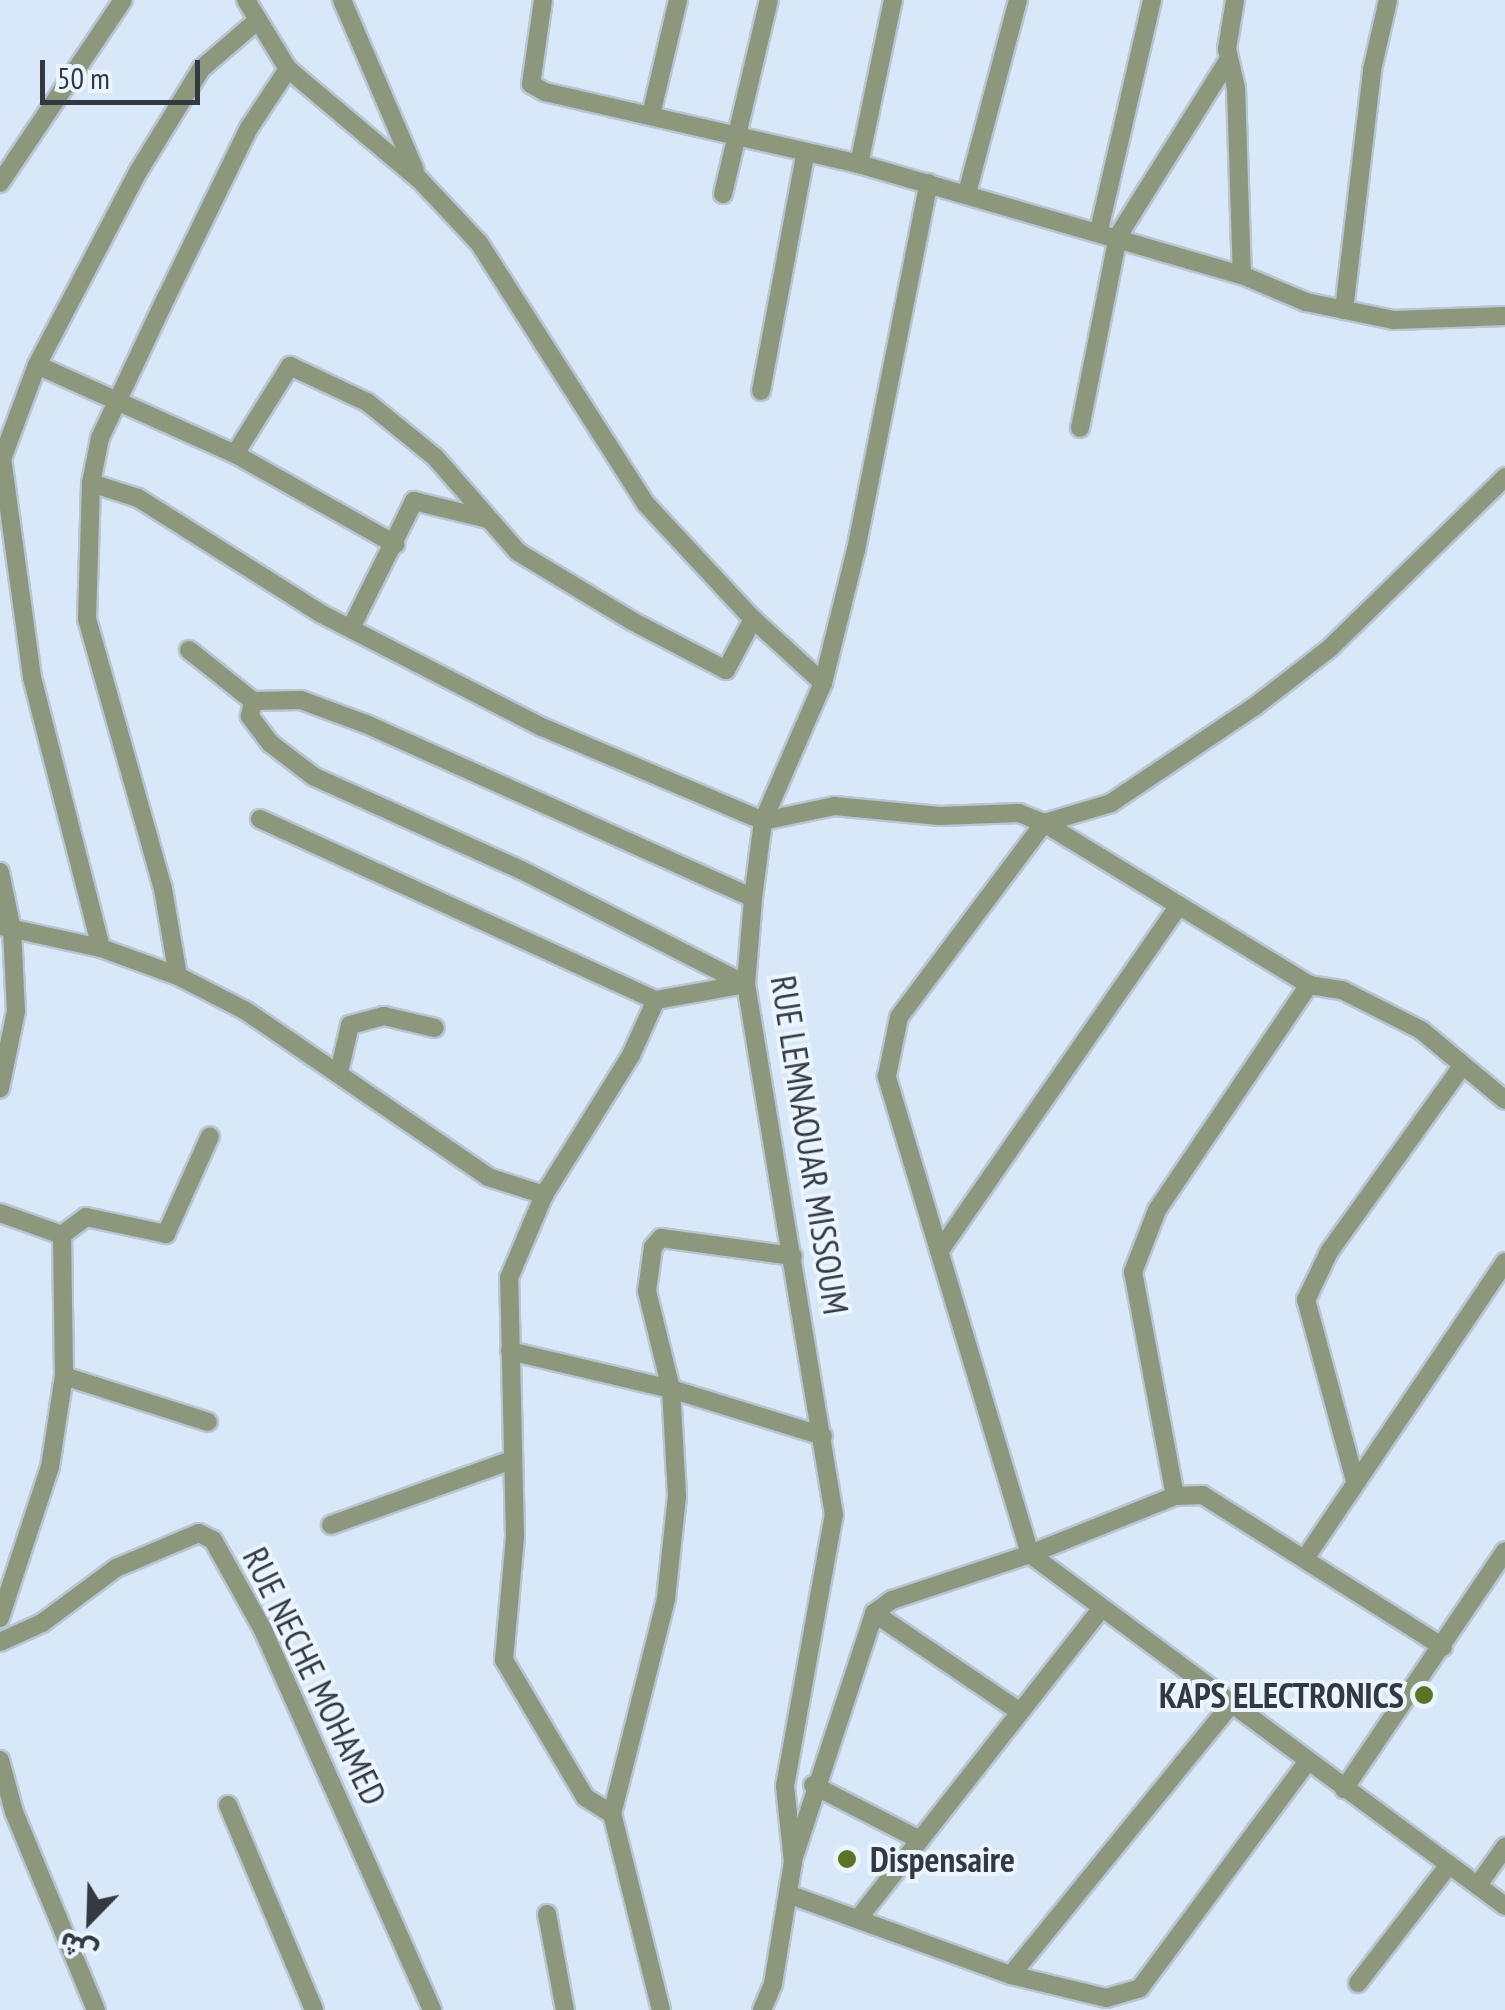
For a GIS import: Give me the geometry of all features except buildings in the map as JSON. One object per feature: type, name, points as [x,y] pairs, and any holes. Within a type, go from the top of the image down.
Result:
[{"type":"street","points":[[0,183],[123,0]]},
{"type":"street","points":[[246,0],[288,69],[420,180],[479,243],[646,504],[753,619],[823,683]]},
{"type":"street","points":[[342,0],[420,180]]},
{"type":"street","points":[[543,0],[532,84],[738,133],[805,157],[859,164],[967,193],[1108,233],[1344,310],[1394,320],[1505,316]]},
{"type":"street","points":[[650,115],[678,0]]},
{"type":"street","points":[[723,194],[768,0]]},
{"type":"street","points":[[859,164],[893,0]]},
{"type":"street","points":[[967,193],[1018,0]]},
{"type":"street","points":[[1080,428],[1108,233],[1152,0]]},
{"type":"street","points":[[1235,0],[1229,59],[1242,275]]},
{"type":"street","points":[[1344,310],[1372,70],[1388,0]]},
{"type":"street","points":[[101,948],[32,677],[2,459],[38,365],[93,250],[182,98],[225,43],[258,20]]},
{"type":"street","points":[[1108,233],[1229,59]]},
{"type":"street","points":[[178,976],[163,889],[87,619],[91,483],[100,438],[229,166],[288,69]]},
{"type":"street","points":[[761,391],[805,157]]},
{"type":"street","name":"RUE LEMNAOUAR MISSOUM","points":[[762,2010],[773,1984],[793,1862],[785,1786],[834,1515],[746,984],[753,898],[763,821],[823,683],[929,183]]},
{"type":"street","points":[[38,365],[235,454],[395,544]]},
{"type":"street","points":[[235,454],[290,366],[367,402],[434,458],[518,552],[726,670],[753,619]]},
{"type":"street","points":[[1505,477],[1330,648],[1254,707],[1111,803],[1044,823],[900,1017],[889,1042],[887,1076],[1030,1554],[1306,1764],[1505,1906]]},
{"type":"street","points":[[91,483],[138,498],[351,628],[542,728],[763,821],[834,806],[940,816],[1018,813],[1044,823],[1309,986],[1342,990],[1421,1030],[1505,1100]]},
{"type":"street","points":[[351,628],[414,501],[488,519]]},
{"type":"street","points":[[189,650],[252,701],[301,700],[366,724],[753,898]]},
{"type":"street","points":[[252,701],[250,716],[270,743],[313,776],[521,870],[746,984]]},
{"type":"street","points":[[260,819],[656,1000],[746,984]]},
{"type":"street","points":[[0,872],[16,1011],[0,1088]]},
{"type":"street","points":[[940,1250],[1179,905]]},
{"type":"street","points":[[6,928],[101,948],[178,976],[338,1072],[488,1177],[544,1195]]},
{"type":"street","points":[[1175,1496],[1133,1272],[1157,1210],[1309,986]]},
{"type":"street","points":[[612,1814],[585,1797],[504,1660],[515,1536],[509,1278],[544,1195],[631,1056],[656,1000]]},
{"type":"street","points":[[338,1072],[350,1026],[384,1016],[434,1028]]},
{"type":"street","points":[[1356,1480],[1306,1300],[1330,1252],[1462,1066]]},
{"type":"street","points":[[62,1235],[86,1217],[166,1234],[210,1136]]},
{"type":"street","points":[[0,1213],[62,1235]]},
{"type":"street","points":[[0,1618],[50,1467],[64,1376],[62,1235]]},
{"type":"street","points":[[661,2010],[612,1814],[666,1599],[677,1496],[671,1388],[647,1291],[653,1247],[661,1238],[793,1256]]},
{"type":"street","points":[[1306,1556],[1505,1262]]},
{"type":"street","points":[[510,1351],[671,1388],[822,1436]]},
{"type":"street","points":[[64,1376],[208,1422]]},
{"type":"street","points":[[331,1525],[512,1460]]},
{"type":"street","points":[[793,1862],[814,1785],[874,1614],[892,1600],[1030,1554],[1175,1496],[1203,1495],[1306,1556],[1443,1647]]},
{"type":"street","name":"RUE NECHE MOHAMED","points":[[0,1642],[42,1624],[116,1568],[199,1532],[214,1540],[264,1630],[432,2010]]},
{"type":"street","points":[[1344,1790],[1505,1551]]},
{"type":"street","points":[[858,1919],[1017,1710],[1100,1610]]},
{"type":"street","points":[[874,1614],[1017,1710]]},
{"type":"street","points":[[1011,1975],[1230,1706]]},
{"type":"street","points":[[0,1760],[14,1812],[96,2010]]},
{"type":"street","points":[[788,1894],[1011,1975],[1106,1998],[1140,1988],[1306,1764]]},
{"type":"street","points":[[814,1785],[918,1839]]},
{"type":"street","points":[[228,1805],[314,2010]]},
{"type":"street","points":[[1478,1886],[1505,1847]]},
{"type":"street","points":[[1358,1983],[1449,1864]]},
{"type":"street","points":[[548,1914],[565,2010]]},
{"type":"place","name":"KAPS ELECTRONICS","points":[[1424,1695]]},
{"type":"place","name":"Dispensaire","points":[[847,1859]]}]
